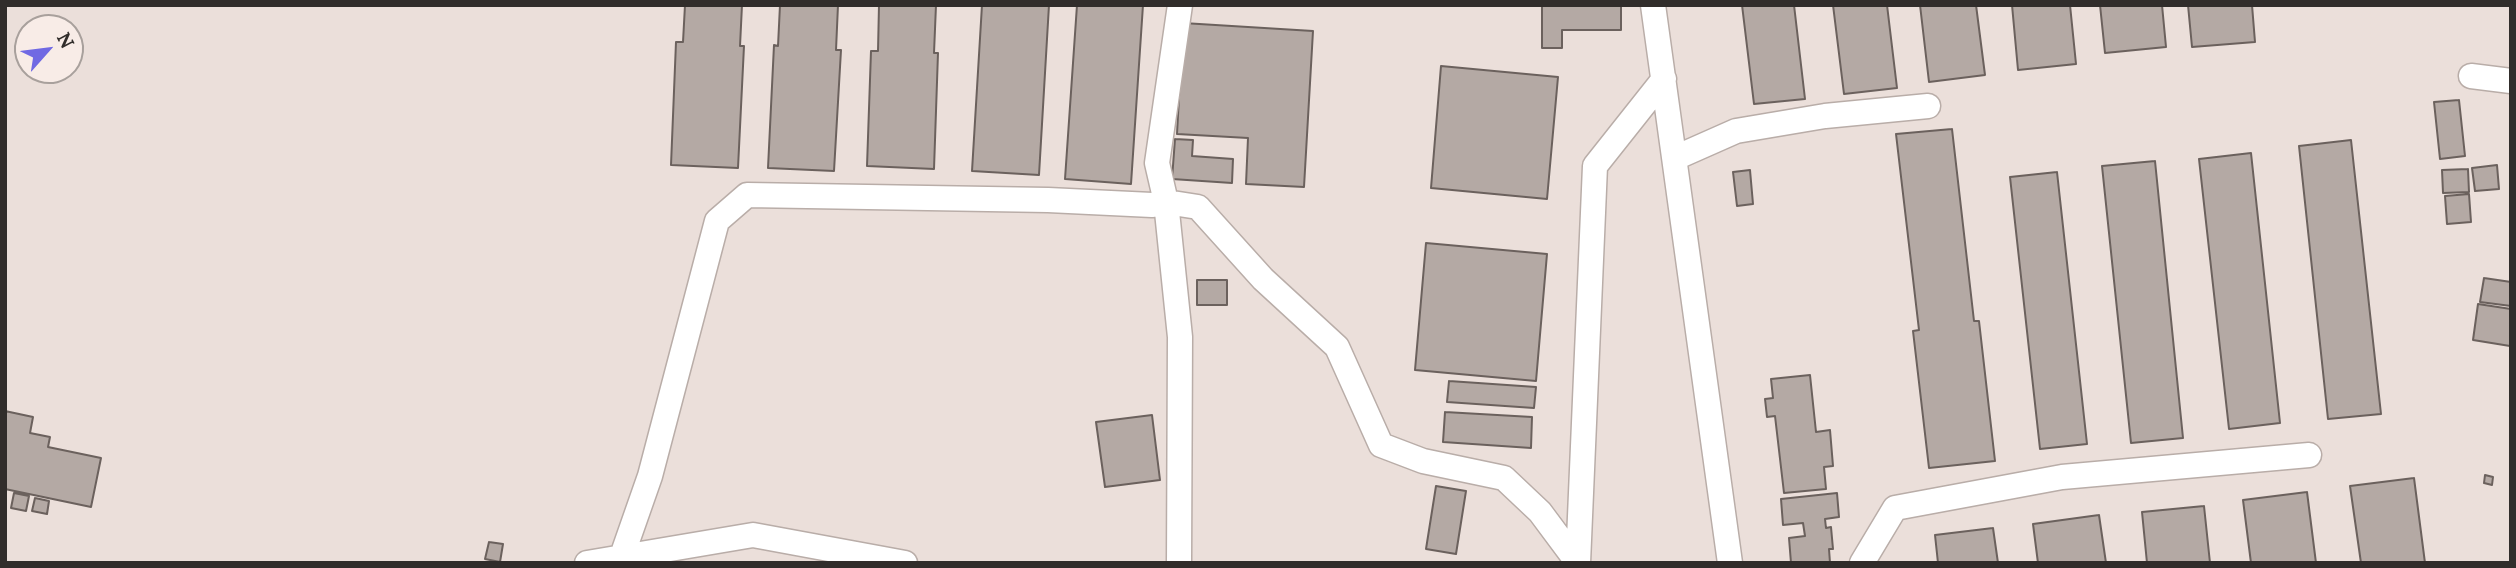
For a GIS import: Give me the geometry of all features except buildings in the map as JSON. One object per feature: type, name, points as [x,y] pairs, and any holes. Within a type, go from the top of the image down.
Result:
[{"type":"street","points":[[1179,563],[1181,337],[1166,202],[1157,163],[1180,5]]},
{"type":"street","points":[[1653,5],[1730,563]]},
{"type":"street","points":[[2471,76],[2511,81]]},
{"type":"street","points":[[1578,563],[1595,166],[1664,79]]},
{"type":"street","points":[[1675,158],[1736,131],[1825,116],[1928,106]]},
{"type":"street","points":[[622,560],[650,476],[717,221],[747,195],[1048,200],[1152,205],[1166,202],[1198,207],[1263,279],[1337,346],[1381,444],[1423,461],[1504,478],[1541,512],[1578,563]]},
{"type":"street","points":[[1862,563],[1895,508],[2062,477],[2309,455]]},
{"type":"street","points":[[587,563],[622,560],[753,535],[905,563]]}]
